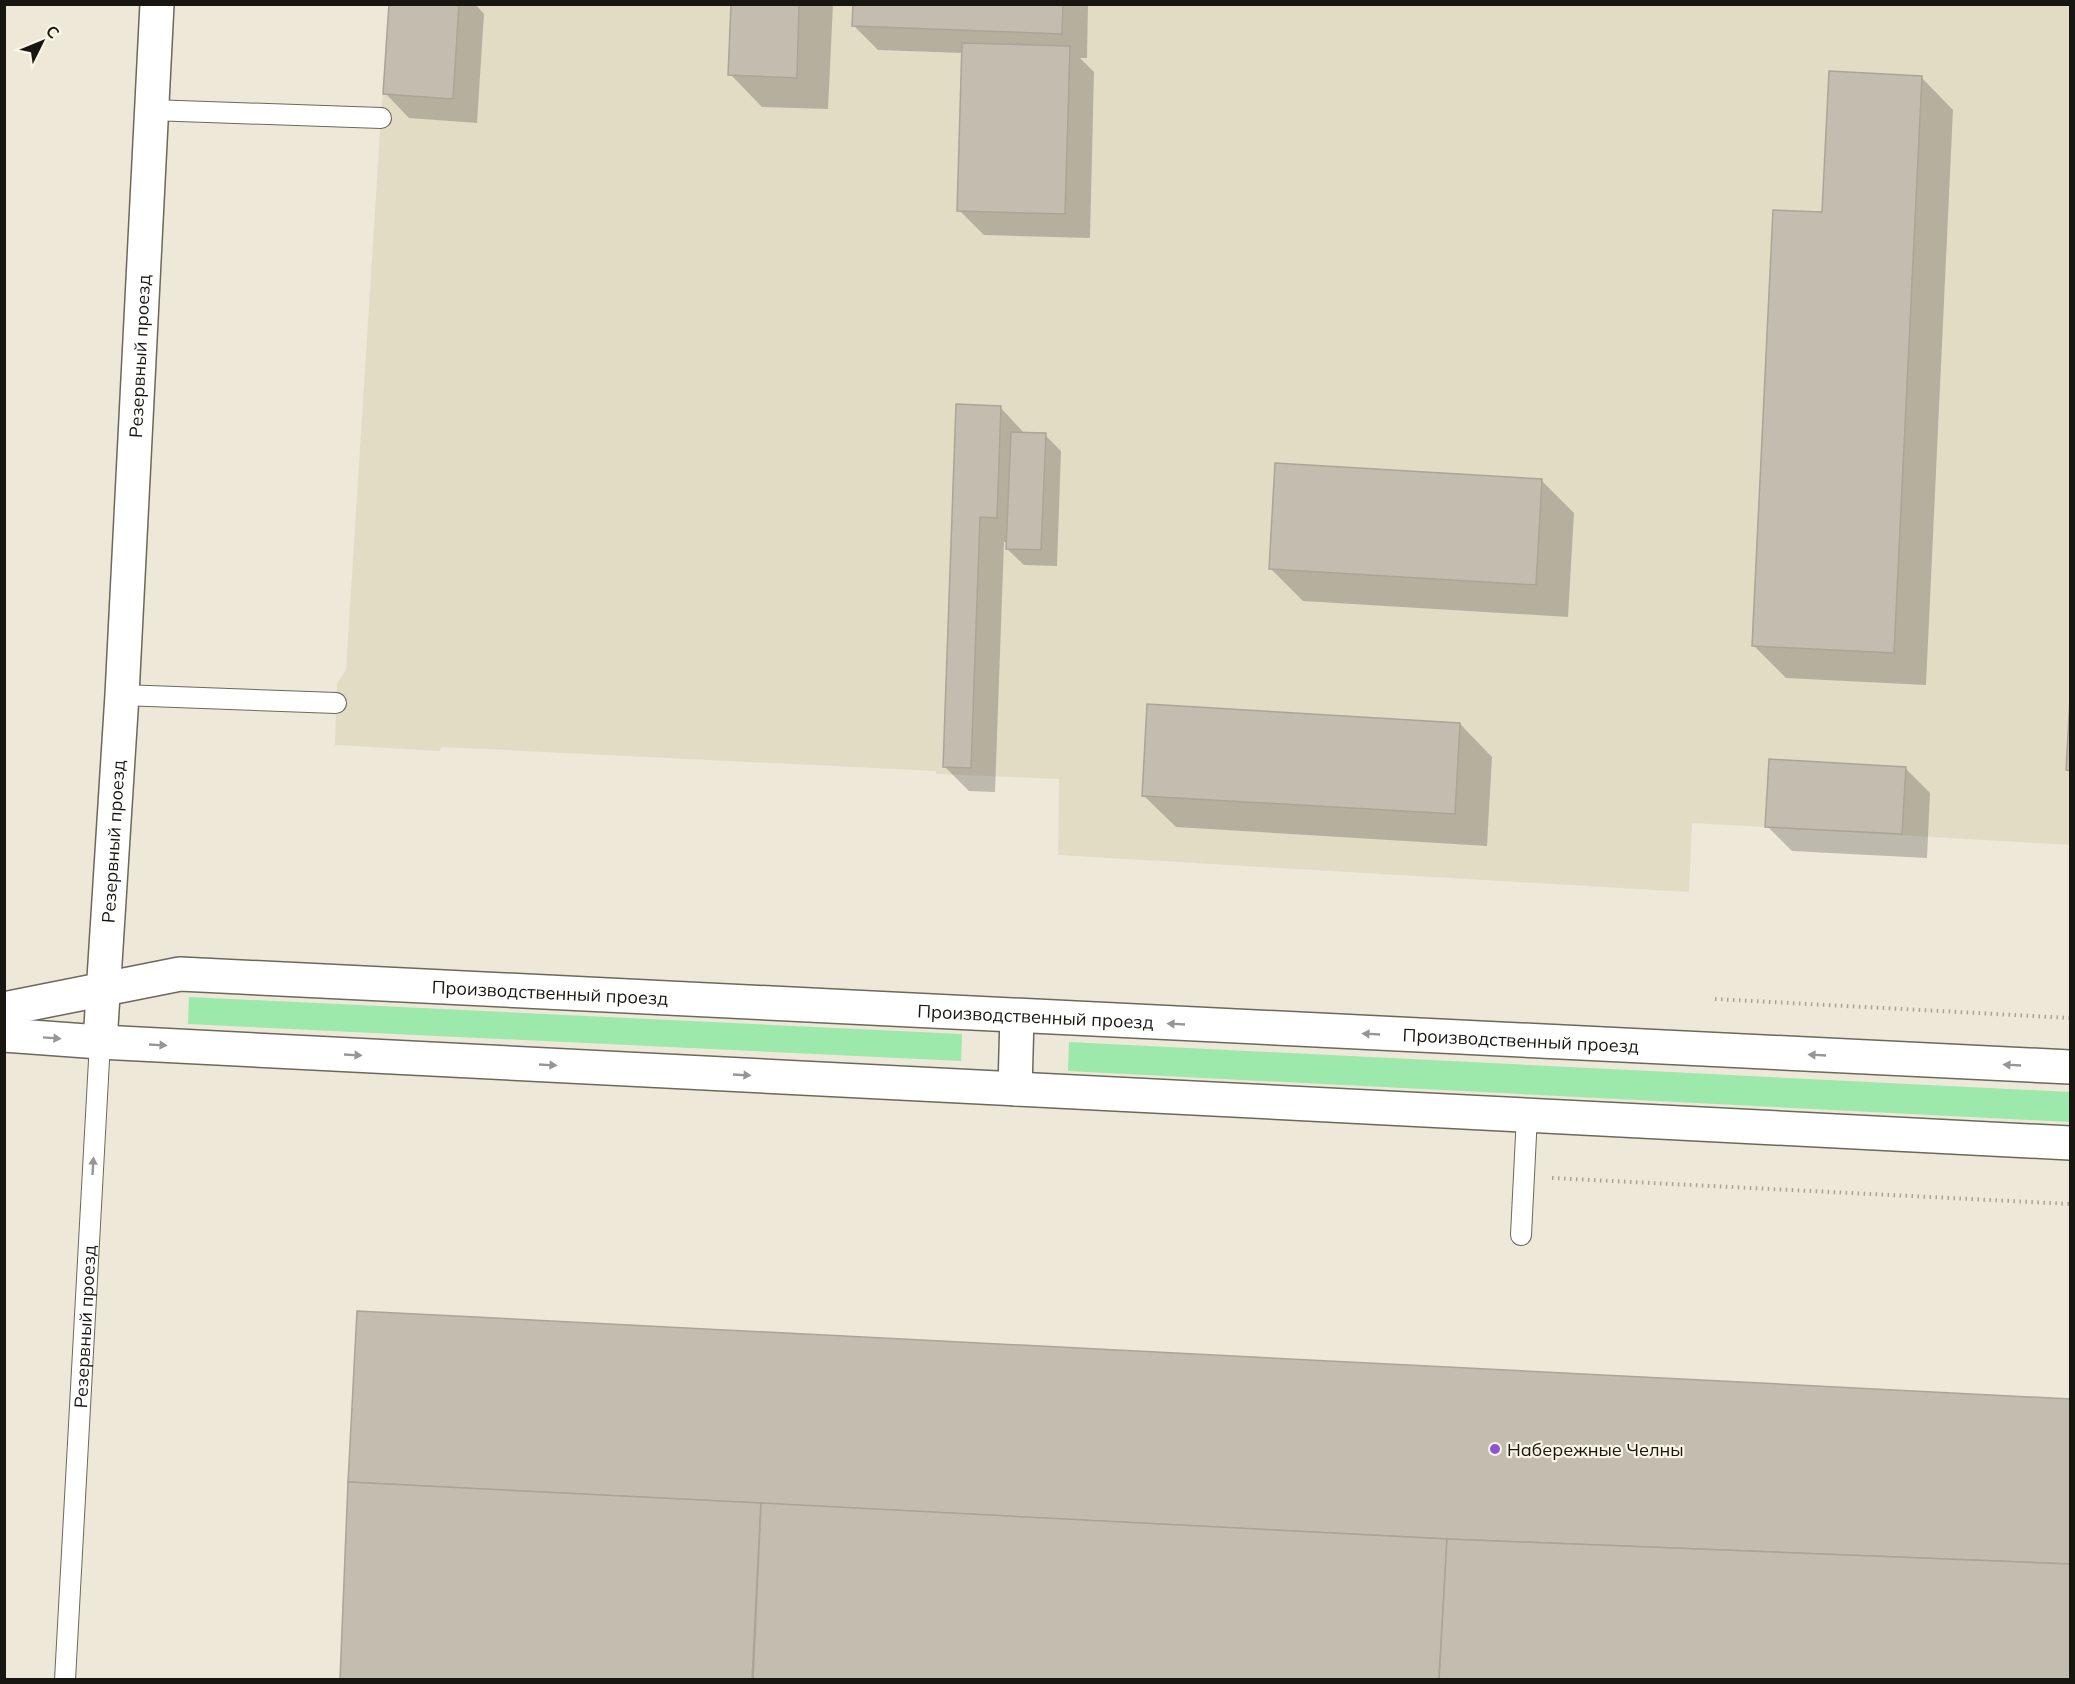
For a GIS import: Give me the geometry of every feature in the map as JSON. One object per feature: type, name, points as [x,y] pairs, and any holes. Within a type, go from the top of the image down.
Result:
[{"type":"street","name":"Резервный проезд","points":[[100,1042],[122,695],[157,4]]},
{"type":"street","name":"Производственный проезд","points":[[4,1009],[180,974],[2070,1068]]},
{"type":"street","points":[[1015,1089],[1017,1017]]},
{"type":"street","points":[[4,1035],[100,1042],[2070,1143]]},
{"type":"lane","points":[[151,110],[381,118]]},
{"type":"lane","points":[[122,695],[336,703]]},
{"type":"lane","name":"Резервный проезд","points":[[65,1680],[100,1042]]},
{"type":"lane","points":[[1521,1235],[1527,1115]]},
{"type":"path","points":[[1715,999],[2070,1018]]},
{"type":"path","points":[[1524,1176],[2070,1204]]},
{"type":"shaded area","points":[[388,5],[2070,5],[2070,845],[1692,823],[1689,892],[1058,855],[1059,779],[441,747],[440,751],[335,745],[337,683],[346,670]]},
{"type":"green space","points":[[189,997],[962,1034],[961,1061],[188,1024]]},
{"type":"green space","points":[[1069,1042],[2070,1092],[2070,1122],[1068,1071]]},
{"type":"building","points":[[389,4],[459,4],[453,99],[383,94]]},
{"type":"building","points":[[731,4],[799,4],[797,78],[728,75]]},
{"type":"building","points":[[853,4],[1063,4],[1062,34],[852,26]]},
{"type":"building","points":[[962,43],[1070,46],[1065,214],[957,211]]},
{"type":"building","points":[[1829,71],[1922,76],[1894,653],[1752,646],[1773,210],[1822,212]]},
{"type":"building","points":[[956,404],[1001,406],[997,518],[980,517],[971,768],[943,767]]},
{"type":"building","points":[[1011,432],[1046,433],[1041,550],[1006,549]]},
{"type":"building","points":[[1275,463],[1542,479],[1536,585],[1269,569]]},
{"type":"building","points":[[2070,699],[2070,771],[2066,770]]},
{"type":"building","points":[[1147,704],[1460,723],[1455,814],[1142,796]]},
{"type":"building","points":[[1769,759],[1906,767],[1902,834],[1765,827]]},
{"type":"building","points":[[357,1311],[2070,1399],[2070,1564],[1447,1539],[348,1482]]},
{"type":"building","points":[[348,1482],[761,1503],[752,1680],[340,1680]]},
{"type":"building","points":[[761,1503],[1447,1539],[1439,1680],[753,1680]]},
{"type":"building","points":[[1447,1539],[2070,1564],[2070,1680],[1439,1680]]},
{"type":"place","name":"Набережные Челны","points":[[1495,1449]]}]
